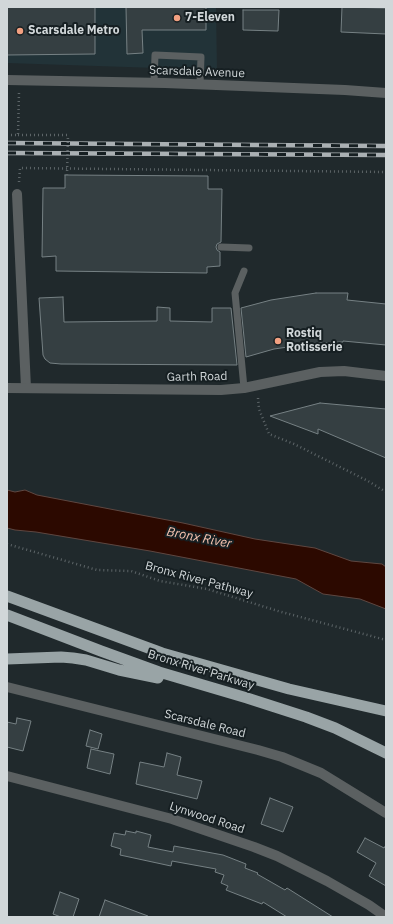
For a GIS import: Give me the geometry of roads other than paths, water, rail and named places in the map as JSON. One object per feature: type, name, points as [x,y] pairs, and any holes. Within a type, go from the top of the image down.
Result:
[{"type":"highway","name":"Bronx River Parkway","points":[[7,596],[162,653],[273,685],[386,711]]},
{"type":"highway","name":"Bronx River Parkway","points":[[7,615],[130,662],[306,717],[334,728],[386,753]]},
{"type":"highway","points":[[7,659],[54,657],[73,658],[86,660],[119,670],[218,689]]},
{"type":"street","name":"Scarsdale Avenue","points":[[7,80],[200,84],[386,93]]},
{"type":"street","points":[[17,194],[26,388]]},
{"type":"street","name":"Garth Road","points":[[7,388],[205,390],[244,388],[320,372],[344,371],[386,376]]},
{"type":"street","name":"Scarsdale Road","points":[[7,687],[282,757],[321,773],[386,812]]},
{"type":"street","name":"Lynwood Road","points":[[7,776],[172,820],[254,847],[310,871],[362,901],[386,917]]},
{"type":"lane","points":[[154,83],[155,55],[201,56],[200,84]]},
{"type":"lane","points":[[220,247],[249,248]]},
{"type":"lane","points":[[244,271],[236,293],[244,388]]},
{"type":"water","name":"Bronx River","points":[[7,490],[15,492],[25,490],[37,495],[183,523],[255,539],[315,548],[351,561],[382,564],[386,567],[386,609],[360,599],[323,594],[296,579],[150,551],[7,528]]},
{"type":"railway","points":[[7,143],[386,146]]},
{"type":"railway","points":[[7,153],[386,155]]},
{"type":"place","name":"7-Eleven","points":[[177,18]]},
{"type":"place","name":"Scarsdale Metro","points":[[20,31]]},
{"type":"place","name":"Rostiq Rotisserie","points":[[278,341]]}]
